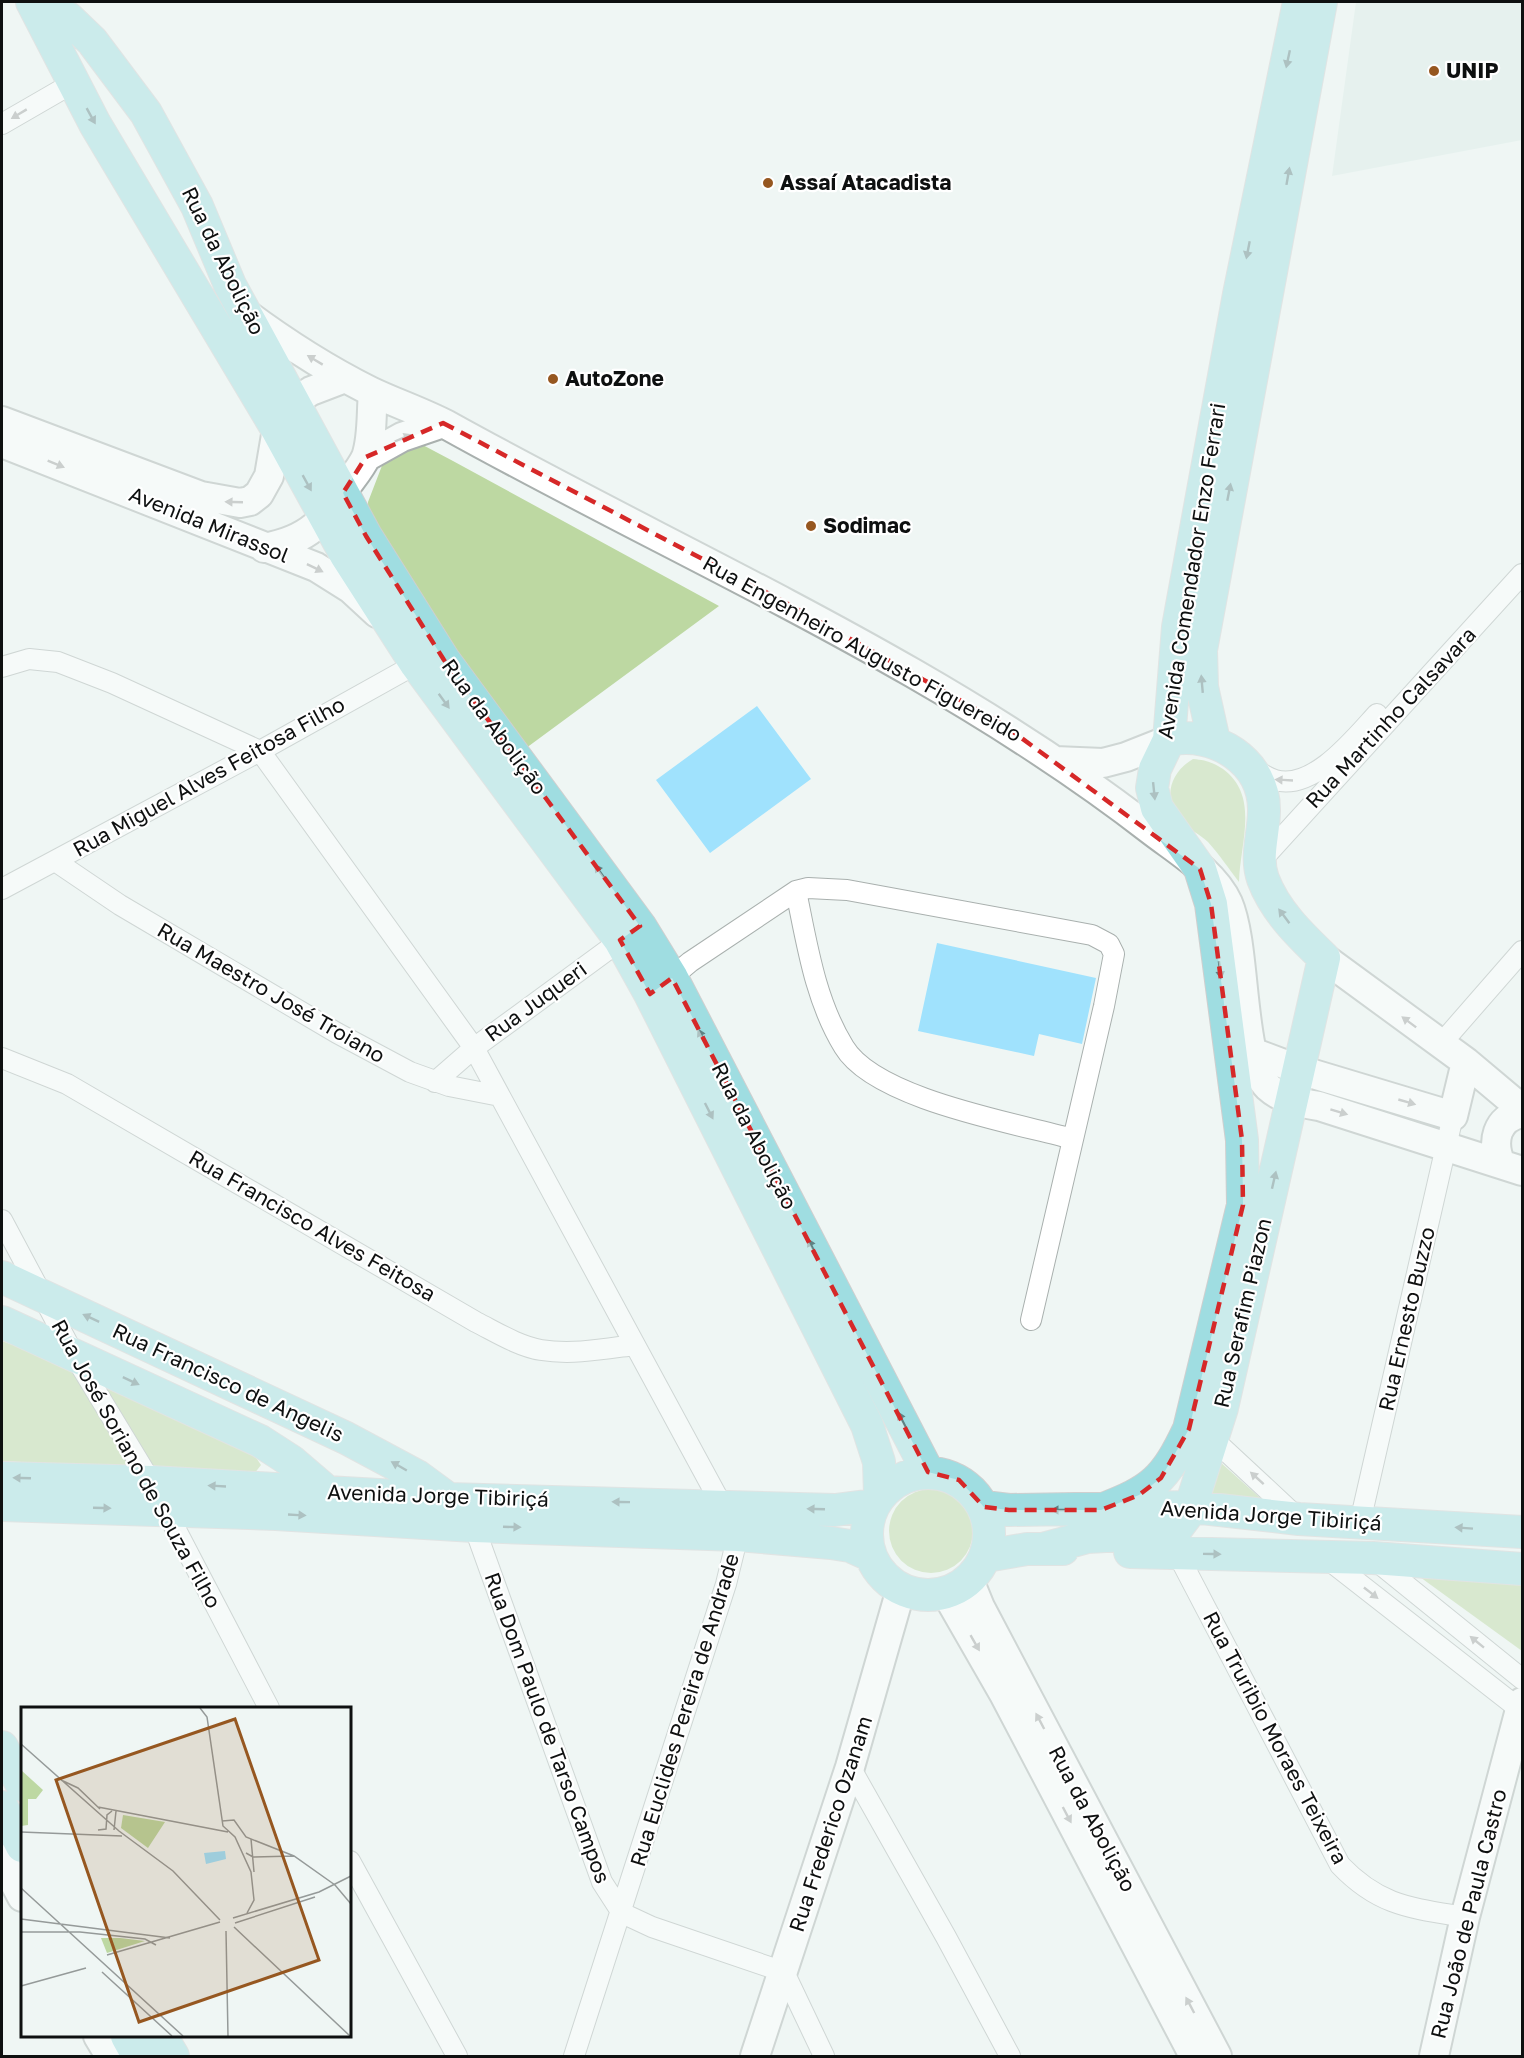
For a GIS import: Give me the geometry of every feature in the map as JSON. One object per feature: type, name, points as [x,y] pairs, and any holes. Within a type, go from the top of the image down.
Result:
[{"type":"main road","name":"Avenida Comendador Enzo Ferrari","points":[[1101,1510],[1139,1495],[1161,1478],[1174,1459],[1189,1429],[1243,1205],[1240,1128],[1211,904],[1200,869],[1157,808],[1152,788],[1155,769],[1169,740],[1178,627],[1239,294],[1299,2]]},
{"type":"main road","name":"Avenida Comendador Enzo Ferrari","points":[[1214,741],[1202,687],[1201,650],[1204,627],[1321,2]]},
{"type":"main road","points":[[37,9],[76,38],[88,51],[128,111],[174,197],[198,277],[253,379],[256,394]]},
{"type":"main road","name":"Rua da Abolição","points":[[37,9],[73,83],[277,429],[334,504],[366,536],[444,660],[630,933],[928,1472]]},
{"type":"main road","name":"Rua da Abolição","points":[[37,9],[68,18],[92,41],[124,81],[176,164],[197,206],[230,285],[295,401],[334,504],[346,555],[416,664],[630,933]]},
{"type":"main road","name":"Rua Engenheiro Augusto Figuereido","points":[[245,313],[280,339],[345,378],[373,393],[443,423],[509,461],[817,620],[1001,723],[1200,869],[1221,891],[1234,921],[1252,1052],[1265,1084],[1292,1101],[1319,1106],[1512,1167]]},
{"type":"main road","name":"Avenida Mirassol","points":[[2,422],[201,496],[240,503],[250,501],[259,494],[269,476],[277,429],[295,401],[311,391],[345,378]]},
{"type":"main road","points":[[366,457],[373,393]]},
{"type":"main road","points":[[264,548],[289,543],[306,535],[334,504],[366,457],[402,437],[443,423]]},
{"type":"main road","name":"Avenida Mirassol","points":[[2,443],[316,567],[351,589],[398,636]]},
{"type":"main road","points":[[1054,761],[1102,763],[1184,737],[1214,741],[1230,749],[1248,766],[1262,789],[1264,810],[1259,863],[1274,902],[1295,930],[1324,958],[1466,1062],[1522,1111],[1507,1119],[1496,1134],[1494,1144],[1512,1167]]},
{"type":"main road","name":"Rua Serafim Piazon","points":[[1043,1549],[1087,1537],[1163,1533],[1177,1528],[1185,1520],[1192,1507],[1213,1439],[1324,958]]},
{"type":"main road","name":"Rua da Abolição","points":[[661,986],[867,1425],[879,1462],[877,1500]]},
{"type":"main road","points":[[1252,1052],[1300,1070],[1453,1116],[1466,1062]]},
{"type":"main road","name":"Rua Francisco de Angelis","points":[[2,1277],[356,1443],[417,1476],[448,1498]]},
{"type":"main road","name":"Rua Francisco de Angelis","points":[[2,1322],[260,1441],[291,1461],[327,1504]]},
{"type":"main road","points":[[260,1441],[268,1456],[264,1488]]},
{"type":"main road","points":[[928,1472],[959,1480],[974,1492],[984,1507],[989,1523],[990,1540],[967,1576],[925,1595],[901,1589],[879,1571],[870,1555],[866,1536],[868,1517],[877,1500],[905,1476],[928,1472]]},
{"type":"main road","name":"Avenida Jorge Tibiriçá","points":[[2,1478],[264,1488],[327,1504],[474,1526],[738,1535],[831,1543],[850,1546],[870,1555]]},
{"type":"main road","name":"Avenida Jorge Tibiriçá","points":[[2,1505],[165,1510],[448,1498],[835,1510],[877,1500]]},
{"type":"main road","name":"Avenida Jorge Tibiriçá","points":[[984,1507],[1009,1510],[1192,1507],[1299,1519],[1522,1532]]},
{"type":"main road","name":"Avenida Jorge Tibiriçá","points":[[967,1576],[1006,1551],[1043,1549],[1373,1558],[1522,1569]]},
{"type":"main road","name":"Rua da Abolição","points":[[967,1576],[1004,1694],[1194,2056]]},
{"type":"main road","name":"Rua da Abolição","points":[[967,1576],[980,1607],[1217,2056]]},
{"type":"main road","name":"Rua Frederico Ozanam","points":[[755,2056],[850,1767],[901,1589]]},
{"type":"main road","name":"Rua João de Paula Castro","points":[[1434,2056],[1465,1917],[1522,1707]]},
{"type":"main road","points":[[2,1747],[21,1783]]},
{"type":"main road","points":[[2,1807],[21,1844]]},
{"type":"main road","points":[[2,1859],[21,1895]]},
{"type":"main road","points":[[99,2037],[110,2056]]},
{"type":"main road","points":[[128,2037],[138,2056]]},
{"type":"main road","points":[[162,2037],[173,2056]]},
{"type":"street","points":[[2,124],[73,83]]},
{"type":"street","name":"Rua Martinho Calsavara","points":[[1248,766],[1275,780],[1293,781],[1315,775],[1366,726],[1522,559]]},
{"type":"street","name":"Rua Martinho Calsavara","points":[[1259,863],[1522,574]]},
{"type":"street","points":[[2,667],[29,659],[58,662],[112,683],[260,751],[474,1048],[738,1535]]},
{"type":"street","name":"Rua Miguel Alves Feitosa Filho","points":[[2,889],[260,751],[416,664]]},
{"type":"street","name":"Rua Maestro José Troiano","points":[[55,861],[120,905],[318,1022],[410,1072],[435,1082],[500,1096]]},
{"type":"street","points":[[661,986],[690,962],[796,891],[808,888],[847,890],[1092,935],[1109,944],[1114,954],[1113,963],[1031,1320]]},
{"type":"street","points":[[796,891],[815,980],[828,1017],[845,1050],[869,1073],[904,1092],[1073,1139]]},
{"type":"street","name":"Rua Juqueri","points":[[435,1082],[474,1048],[630,933]]},
{"type":"street","points":[[1440,1045],[1522,951]]},
{"type":"street","name":"Rua Francisco Alves Feitosa","points":[[2,1058],[67,1084],[476,1322],[512,1340],[539,1349],[569,1352],[634,1345]]},
{"type":"street","name":"Rua Ernesto Buzzo","points":[[1360,1522],[1453,1116]]},
{"type":"street","name":"Rua José Soriano de Souza Filho","points":[[2,1220],[74,1355],[151,1482],[268,1707]]},
{"type":"street","points":[[1213,1439],[1299,1519]]},
{"type":"street","name":"Rua Dom Paulo de Tarso Campos","points":[[474,1526],[602,1882],[622,1913]]},
{"type":"street","name":"Rua Euclides Pereira de Andrade","points":[[574,2056],[622,1913],[726,1584],[738,1535]]},
{"type":"street","name":"Rua Truribio Moraes Teixeira","points":[[1177,1553],[1340,1865],[1374,1896],[1412,1908],[1465,1917]]},
{"type":"street","points":[[1325,1557],[1522,1707]]},
{"type":"street","points":[[1373,1558],[1522,1678]]},
{"type":"street","points":[[850,1767],[1010,2056]]},
{"type":"street","points":[[351,1863],[457,2056]]},
{"type":"street","points":[[622,1913],[652,1928],[784,1972],[824,2056]]},
{"type":"highlighted area","points":[[443,423],[777,598],[1001,723],[1200,869],[1211,904],[1242,1140],[1243,1205],[1189,1429],[1161,1478],[1139,1495],[1101,1510],[1009,1510],[984,1507],[959,1480],[928,1472],[672,978],[650,994],[620,940],[640,926],[444,660],[366,536],[343,493],[366,457]]},
{"type":"shaded area","name":"UNIP","points":[[1356,2],[1522,2],[1522,140],[1332,176]]},
{"type":"green space","points":[[419,443],[719,606],[518,754],[369,534],[368,502],[383,463]]},
{"type":"green space","points":[[1193,759],[1208,762],[1223,769],[1234,780],[1241,793],[1245,806],[1245,821],[1239,882],[1208,842],[1182,822],[1172,805],[1170,796],[1174,779],[1178,772]]},
{"type":"green space","points":[[2,1341],[75,1368],[255,1456],[261,1465],[254,1474],[2,1461]]},
{"type":"green space","points":[[1210,1453],[1268,1505],[1199,1497]]},
{"type":"green space","points":[[931,1489],[947,1492],[966,1508],[973,1531],[970,1547],[954,1566],[931,1573],[915,1570],[896,1554],[889,1531],[892,1515],[908,1496]]},
{"type":"green space","points":[[1413,1572],[1522,1579],[1522,1651]]},
{"type":"water","points":[[757,706],[811,779],[710,853],[656,780]]},
{"type":"water","points":[[937,943],[1096,978],[1082,1044],[1039,1034],[1034,1056],[918,1031]]},
{"type":"place","name":"UNIP","points":[[1434,71]]},
{"type":"place","name":"Assaí Atacadista","points":[[768,183]]},
{"type":"place","name":"AutoZone","points":[[553,379]]},
{"type":"place","name":"Sodimac","points":[[811,526]]}]
